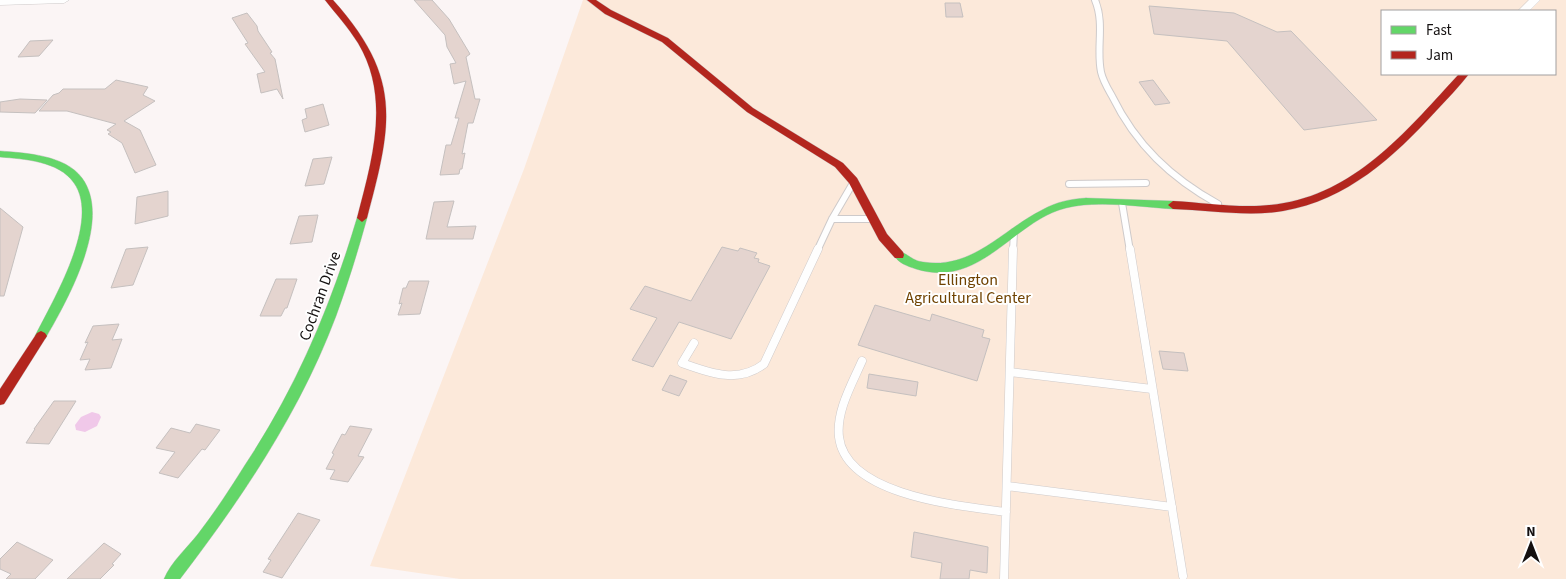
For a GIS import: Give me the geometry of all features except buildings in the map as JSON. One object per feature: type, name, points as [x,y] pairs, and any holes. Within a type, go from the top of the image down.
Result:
[{"type":"street","points":[[0,2],[64,0]]},
{"type":"street","name":"Cochran Drive","points":[[171,579],[200,544],[239,488],[279,425],[305,376],[328,326],[363,218],[381,130],[379,82],[375,67],[364,45],[329,0]]},
{"type":"street","points":[[591,0],[608,12],[646,30],[678,50],[734,99],[765,121],[842,168],[854,181],[886,241],[897,254],[910,262],[928,268],[952,268],[969,264],[1042,212],[1075,202],[1224,208],[1283,207],[1331,193],[1357,179],[1378,164],[1402,142],[1463,75]]},
{"type":"street","points":[[1524,10],[1535,0]]},
{"type":"street","points":[[0,154],[32,157],[72,175],[84,190],[87,208],[78,256],[59,306],[24,366],[0,400]]},
{"type":"lane","points":[[1095,0],[1100,11],[1101,72],[1119,109],[1159,164],[1183,185],[1224,208]]},
{"type":"lane","points":[[694,343],[682,363],[728,376],[749,375],[764,364],[832,219],[854,181]]},
{"type":"lane","points":[[1069,184],[1146,183]]},
{"type":"lane","points":[[1122,203],[1183,576]]},
{"type":"lane","points":[[832,219],[874,219]]},
{"type":"lane","points":[[1004,579],[1014,232]]},
{"type":"lane","points":[[862,361],[852,384],[839,426],[842,450],[848,460],[873,478],[918,498],[1006,512]]},
{"type":"lane","points":[[1010,372],[1152,389]]},
{"type":"lane","points":[[1007,486],[1172,507]]},
{"type":"green space","name":"Ellington Agricultural Center","points":[[583,0],[1566,0],[1566,579],[460,579],[370,566],[524,169]]},
{"type":"shaded area","points":[[92,412],[99,414],[101,417],[97,426],[85,432],[76,430],[75,425],[81,417]]},
{"type":"traffic: fast","points":[[0,154],[42,160],[61,167],[78,180],[86,195],[87,214],[78,259],[59,303],[41,336]]},
{"type":"traffic: fast","points":[[899,255],[908,262],[919,266],[946,268],[981,256],[1028,223],[1062,205],[1086,202],[1173,205]]},
{"type":"traffic: fast","points":[[171,579],[233,496],[261,453],[286,409],[330,317],[362,218]]},
{"type":"traffic: jam","points":[[329,0],[362,43],[378,79],[382,119],[380,139],[377,159],[362,218]]},
{"type":"traffic: jam","points":[[591,0],[608,12],[665,40],[750,110],[839,165],[853,181],[883,237],[899,255]]},
{"type":"traffic: jam","points":[[1173,205],[1270,209],[1312,200],[1338,189],[1384,157],[1425,117],[1463,75]]},
{"type":"traffic: jam","points":[[0,400],[41,336]]}]
